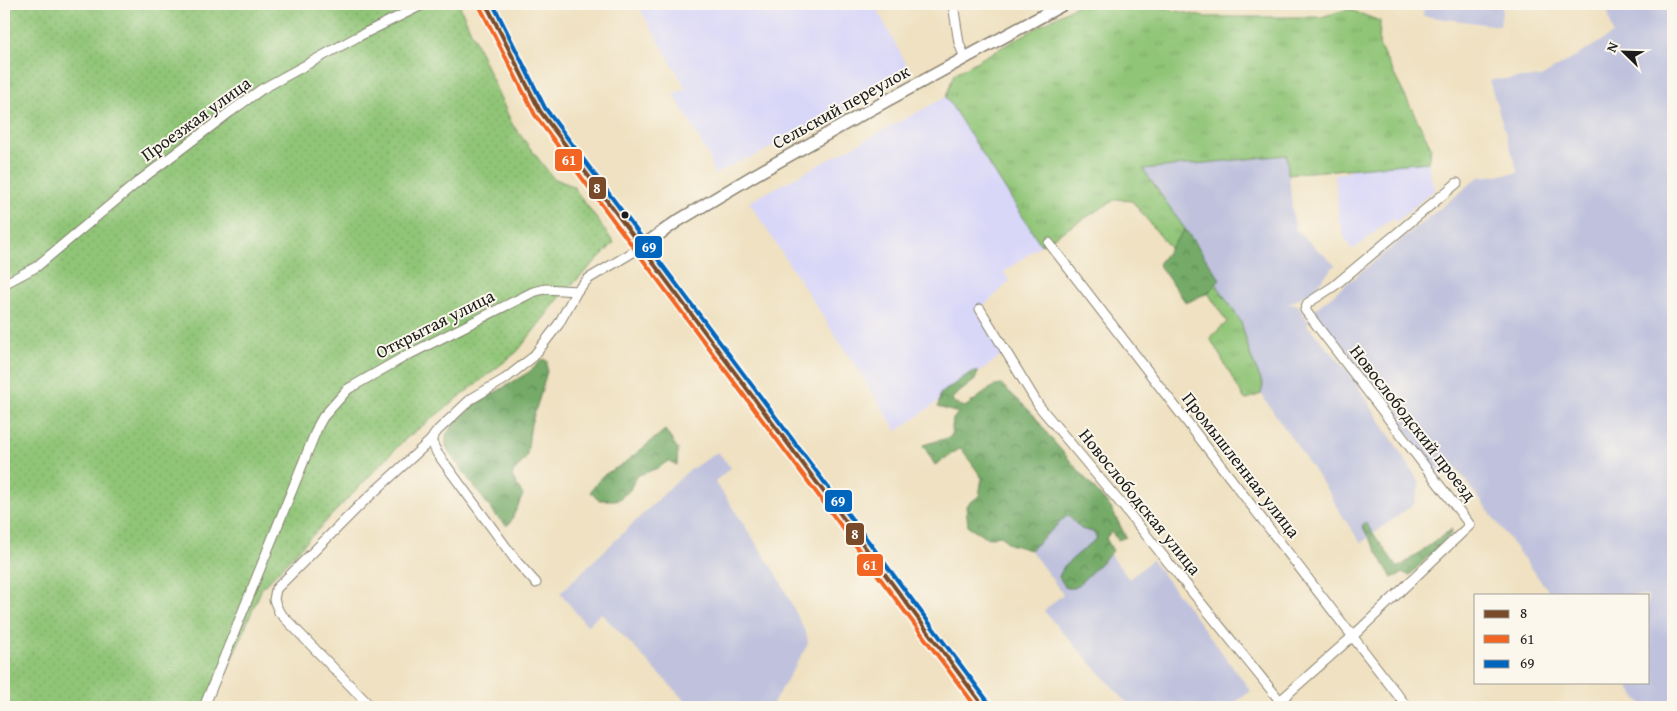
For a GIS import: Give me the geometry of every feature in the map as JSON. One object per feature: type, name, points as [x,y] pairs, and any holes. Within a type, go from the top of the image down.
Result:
[{"type":"main road","points":[[486,4],[540,110],[640,248],[984,707]]},
{"type":"street","name":"Проезжая улица","points":[[4,284],[36,267],[139,181],[262,89],[357,37],[424,4]]},
{"type":"street","points":[[953,4],[959,43],[965,58]]},
{"type":"street","name":"Сельский переулок","points":[[640,248],[676,222],[753,176],[1064,4]]},
{"type":"street","name":"Новослободский проезд","points":[[1280,705],[1470,525],[1305,310],[1308,303],[1334,286],[1457,183]]},
{"type":"street","name":"Промышленная улица","points":[[1049,243],[1407,707]]},
{"type":"street","points":[[371,707],[278,612],[274,600],[276,589],[361,504],[431,440],[437,430],[471,399],[505,379],[533,356],[558,325],[577,291],[588,278],[640,248]]},
{"type":"street","name":"Открытая улица","points":[[204,707],[323,417],[348,389],[404,357],[524,296],[545,288],[577,291]]},
{"type":"street","name":"Новослободская улица","points":[[980,309],[1039,406],[1122,505],[1280,705]]},
{"type":"street","points":[[431,440],[437,453],[517,562],[536,583]]},
{"type":"shaded area","points":[[637,4],[874,4],[912,75],[714,175],[709,157],[674,94],[686,88]]},
{"type":"shaded area","points":[[1424,4],[1503,4],[1500,26],[1423,16]]},
{"type":"shaded area","points":[[1608,4],[1673,4],[1673,698],[1662,707],[1644,707],[1626,684],[1650,684],[1650,594],[1551,594],[1456,467],[1439,475],[1314,310],[1479,177],[1518,173],[1489,80],[1541,77],[1613,34],[1607,8]]},
{"type":"shaded area","points":[[946,97],[1041,245],[1004,272],[1010,281],[977,312],[1004,354],[897,431],[749,202]]},
{"type":"shaded area","points":[[1287,155],[1296,230],[1335,265],[1312,291],[1288,304],[1298,305],[1309,323],[1307,325],[1348,371],[1420,483],[1414,504],[1361,543],[1330,494],[1261,394],[1263,385],[1251,357],[1241,322],[1216,284],[1220,279],[1143,169]]},
{"type":"shaded area","points":[[1428,162],[1434,190],[1396,222],[1392,218],[1353,250],[1345,239],[1339,220],[1335,174],[1349,172],[1349,168]]},
{"type":"shaded area","points":[[718,452],[731,468],[715,481],[779,578],[807,636],[808,644],[771,707],[691,707],[601,613],[587,626],[560,593],[688,471]]},
{"type":"shaded area","points":[[1067,499],[1129,579],[1152,560],[1251,691],[1229,707],[1131,707],[1044,611],[1063,594],[1019,535]]},
{"type":"green space","points":[[4,4],[459,4],[512,124],[553,178],[573,186],[614,243],[561,296],[517,352],[403,441],[262,588],[211,707],[4,707]]},
{"type":"green space","points":[[1079,4],[1147,4],[1204,17],[1321,17],[1348,9],[1380,21],[1379,45],[1431,147],[1428,162],[1288,174],[1287,155],[1143,169],[1185,229],[1171,249],[1132,201],[1116,199],[1041,245],[946,97],[954,74]]},
{"type":"green space","points":[[1185,229],[1220,279],[1208,293],[1186,303],[1158,264]]},
{"type":"green space","points":[[1216,284],[1241,322],[1251,357],[1263,385],[1261,394],[1245,400],[1210,338],[1227,322],[1208,293]]},
{"type":"green space","points":[[543,359],[547,361],[547,371],[531,424],[526,458],[512,476],[523,495],[510,523],[506,525],[497,517],[450,454],[446,445],[446,435],[455,422],[473,406],[529,372]]},
{"type":"green space","points":[[971,372],[978,372],[975,380],[952,398],[954,403],[965,407],[995,385],[1001,384],[1033,414],[1049,436],[1111,508],[1126,537],[1118,540],[1111,532],[1106,538],[1113,551],[1075,588],[1066,588],[1059,577],[1063,567],[1097,538],[1093,532],[1081,529],[1068,515],[1030,550],[1009,544],[1000,535],[988,538],[968,526],[966,506],[979,496],[982,478],[961,448],[935,465],[923,445],[951,437],[953,419],[958,413],[938,407],[940,394]]},
{"type":"green space","points":[[665,430],[678,449],[677,465],[668,461],[658,468],[636,476],[630,490],[618,500],[599,500],[590,492],[602,476],[623,464]]},
{"type":"green space","points":[[1365,522],[1398,568],[1452,529],[1451,534],[1410,575],[1403,573],[1392,578],[1362,526]]},
{"type":"transit line","name":"8","points":[[486,4],[540,111],[984,707]]},
{"type":"transit line","name":"69","points":[[493,4],[545,108],[989,703]]},
{"type":"transit line","name":"61","points":[[480,7],[535,115],[976,707]]}]
